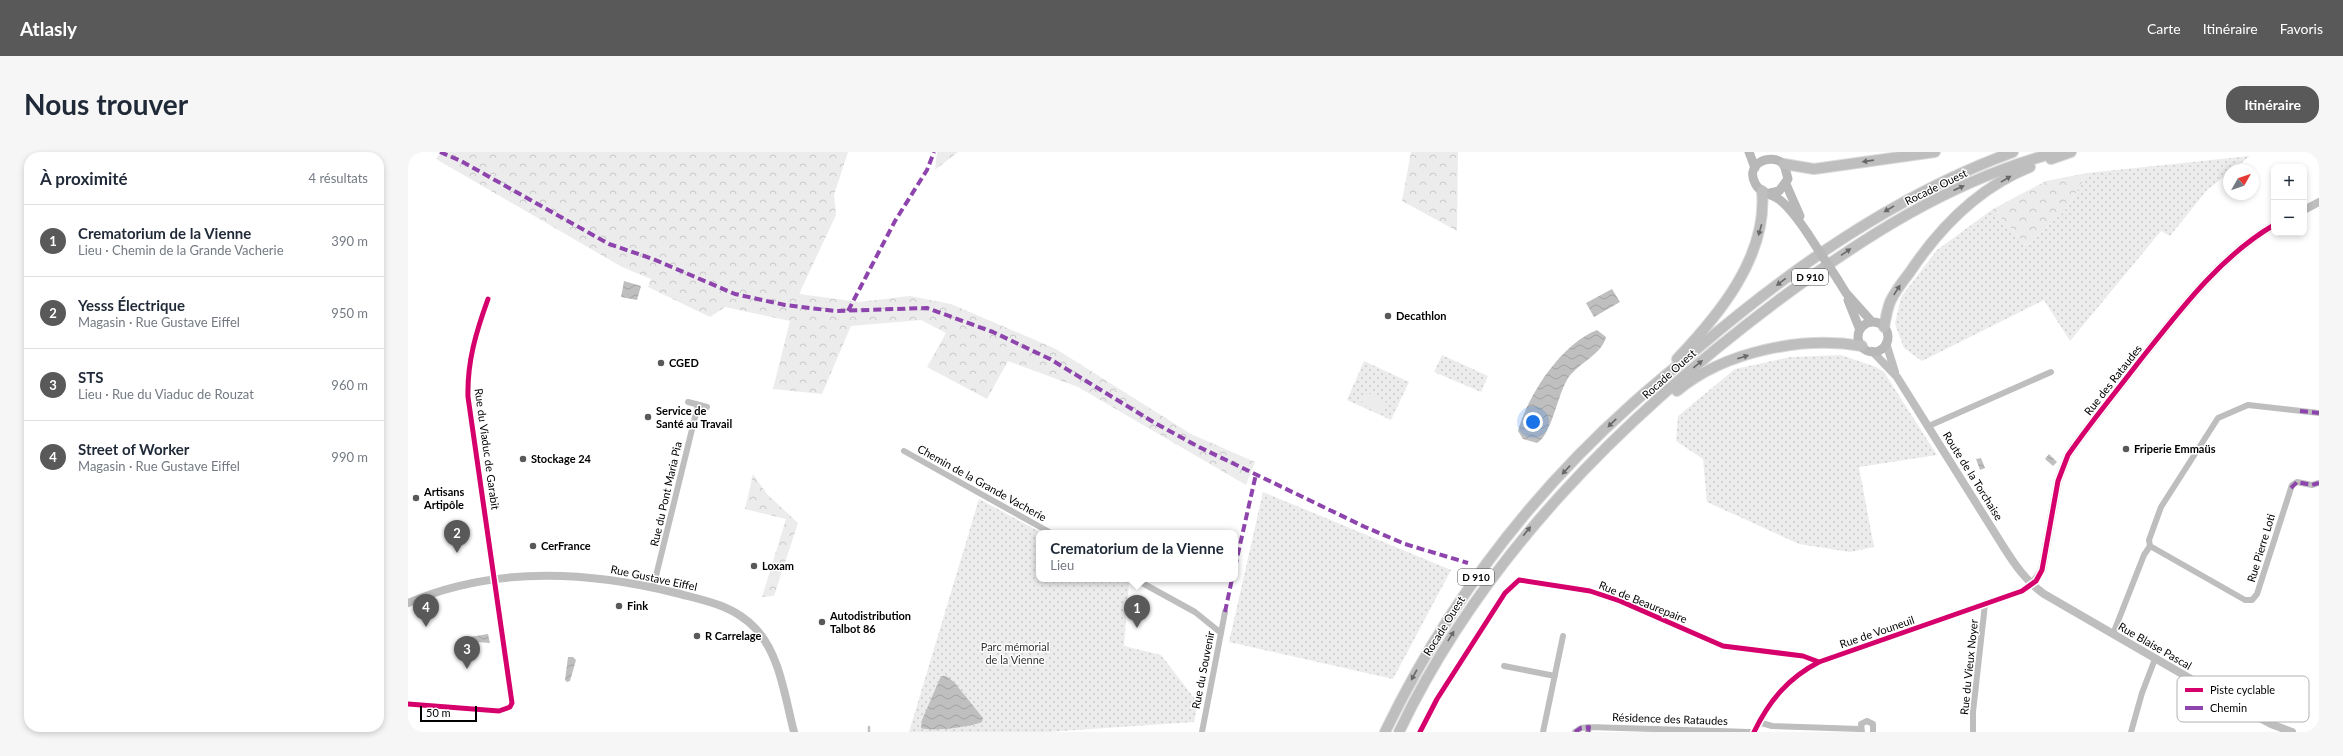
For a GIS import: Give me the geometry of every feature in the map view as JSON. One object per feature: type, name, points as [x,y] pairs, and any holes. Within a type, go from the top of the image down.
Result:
[{"type":"main road","points":[[1749,152],[1755,168]]},
{"type":"main road","points":[[1596,456],[1683,386],[1698,375],[1714,367],[1748,355],[1794,346],[1835,343],[1862,346],[1872,352],[1880,350],[1886,343],[1888,334],[1884,327],[1872,322],[1846,293],[1808,234],[1785,204],[1755,184],[1753,178],[1755,168],[1763,155],[1776,159],[1784,164],[1814,168],[1935,152]]},
{"type":"main road","name":"Rocade Ouest","points":[[1385,732],[1438,634],[1494,554],[1549,487],[1631,405],[1752,304],[1856,229],[1900,203],[1942,181],[2013,152]]},
{"type":"main road","name":"Rocade Ouest","points":[[1399,732],[1431,669],[1485,585],[1531,527],[1596,456],[1718,347],[1804,281],[1863,240],[1927,203],[1971,182],[2058,152]]},
{"type":"main road","points":[[1884,327],[1894,294],[1923,251],[1951,220],[2007,178],[2020,171],[2071,152]]},
{"type":"main road","points":[[1766,192],[1779,191],[1786,184],[1788,174],[1784,164]]},
{"type":"main road","points":[[1786,184],[1808,234]]},
{"type":"main road","points":[[1631,405],[1691,344],[1728,298],[1746,264],[1758,236],[1764,215],[1766,192]]},
{"type":"main road","points":[[1846,293],[1860,330]]},
{"type":"main road","points":[[1862,346],[1858,338],[1860,330],[1865,324],[1872,322]]},
{"type":"street","points":[[2307,208],[2319,202]]},
{"type":"street","name":"Rue des Rataudes","points":[[2032,585],[2042,570],[2058,481],[2068,455],[2185,305],[2226,262],[2251,240],[2271,227]]},
{"type":"street","name":"Rue du Viaduc de Garabit","points":[[408,704],[499,711],[510,707],[513,697],[468,397],[468,379],[472,346],[488,299]]},
{"type":"street","name":"Route de la Torchaise","points":[[1886,343],[1897,377]]},
{"type":"street","name":"Route de la Torchaise","points":[[1872,352],[1897,377],[2007,553],[2032,585]]},
{"type":"street","points":[[1929,428],[1931,425],[2051,372]]},
{"type":"street","points":[[688,402],[707,407]]},
{"type":"street","name":"Rue du Pont Maria Pia","points":[[654,588],[698,405]]},
{"type":"street","points":[[2113,634],[2144,555],[2150,546],[2149,540],[2161,507],[2218,418],[2248,405],[2319,413]]},
{"type":"street","name":"Chemin de la Grande Vacherie","points":[[904,451],[1046,530]]},
{"type":"street","name":"Rue Pierre Loti","points":[[2150,546],[2245,600],[2252,600],[2257,594],[2292,485],[2297,482],[2312,485],[2319,483]]},
{"type":"street","name":"Rue Gustave Eiffel","points":[[408,603],[456,587],[495,579],[538,576],[580,576],[619,581],[654,588],[725,606],[741,615],[756,629],[774,660],[794,732]]},
{"type":"street","name":"Rue de Beaurepaire","points":[[1420,732],[1437,699],[1505,593],[1519,580],[1590,591],[1620,601],[1724,646],[1803,656],[1819,662]]},
{"type":"street","points":[[1141,582],[1196,612],[1221,633]]},
{"type":"street","name":"Rue de Vouneuil","points":[[1754,732],[1767,707],[1783,688],[1795,676],[1819,662],[2022,591],[2032,585]]},
{"type":"street","name":"Rue Blaise Pascal","points":[[2032,585],[2044,594],[2185,676]]},
{"type":"street","name":"Rue du Vieux Noyer","points":[[1973,732],[1973,712],[1985,604]]},
{"type":"street","name":"Rue du Souvenir","points":[[1202,732],[1225,612]]},
{"type":"street","points":[[1543,732],[1563,636]]},
{"type":"street","points":[[2131,732],[2142,693],[2155,659]]},
{"type":"street","points":[[1504,666],[1555,676]]},
{"type":"street","points":[[1758,722],[1772,726],[1861,730],[1863,722],[1870,721],[1874,726],[1873,732]]},
{"type":"street","name":"Rue Blaise Pascal","points":[[2267,722],[2292,732]]},
{"type":"street","points":[[1575,732],[1581,728],[1588,729]]},
{"type":"street","name":"Résidence des Rataudes","points":[[1588,729],[1750,732]]},
{"type":"green space","points":[[441,152],[848,152],[834,195],[836,215],[799,294],[859,302],[910,296],[951,304],[1056,349],[1191,434],[1255,462],[1246,485],[1078,387],[1008,361],[987,399],[927,367],[946,333],[921,320],[851,326],[822,394],[773,389],[790,321],[725,307],[710,317],[648,287],[651,279],[622,267],[436,159]]},
{"type":"green space","points":[[937,152],[958,152],[935,170]]},
{"type":"green space","points":[[1411,152],[1458,152],[1457,231],[1402,201]]},
{"type":"green space","points":[[2250,156],[2240,164],[2223,164],[2223,178],[2207,190],[2170,236],[2161,231],[2070,341],[2044,300],[1922,361],[1904,348],[1895,324],[1901,297],[1937,250],[1993,209],[2027,246],[2067,208],[2087,173]]},
{"type":"green space","points":[[2087,173],[2067,208],[2027,246],[1993,209],[2046,181]]},
{"type":"green space","points":[[1442,355],[1488,376],[1481,392],[1434,372]]},
{"type":"green space","points":[[1841,355],[1876,367],[1884,372],[1937,455],[1859,467],[1874,547],[1850,552],[1799,544],[1707,502],[1703,459],[1676,441],[1678,416],[1735,369],[1791,357]]},
{"type":"green space","points":[[1364,361],[1409,382],[1391,420],[1347,400]]},
{"type":"green space","points":[[1366,392],[1386,402],[1381,413],[1361,404]]},
{"type":"green space","points":[[753,474],[767,494],[798,523],[774,596],[762,597],[786,519],[745,509]]},
{"type":"green space","points":[[1263,492],[1451,570],[1393,679],[1229,642]]},
{"type":"green space","name":"Parc mémorial de la Vienne","points":[[979,499],[1036,530],[1036,582],[1129,582],[1124,646],[1161,655],[1198,703],[1194,722],[1047,732],[909,732]]},
{"type":"water","points":[[624,281],[641,286],[637,300],[621,297]]},
{"type":"water","points":[[1612,289],[1620,302],[1594,317],[1586,303]]},
{"type":"water","points":[[1597,330],[1606,337],[1604,343],[1571,374],[1567,380],[1550,424],[1542,439],[1537,443],[1523,439],[1518,431],[1523,417],[1538,387],[1548,372],[1571,347],[1584,337]]},
{"type":"water","points":[[2049,454],[2057,462],[2053,466],[2045,459]]},
{"type":"water","points":[[1981,458],[1985,468],[1980,470],[1976,459]]},
{"type":"water","points":[[488,634],[490,643],[464,641],[464,638]]},
{"type":"water","points":[[568,657],[573,657],[576,660],[570,681],[567,682],[565,680]]},
{"type":"water","points":[[941,676],[946,676],[954,682],[983,718],[982,722],[969,726],[951,728],[921,728],[922,720]]},
{"type":"waterway","points":[[869,727],[869,732]]},
{"type":"marked path","points":[[440,152],[461,161],[609,244],[653,259],[735,294],[785,305],[835,311],[927,308],[993,332],[1050,359],[1155,423],[1199,447],[1365,527],[1405,544],[1468,563]]},
{"type":"marked path","points":[[848,311],[895,221],[927,170],[934,152]]},
{"type":"marked path","points":[[2300,411],[2319,413]]},
{"type":"marked path","points":[[1238,554],[1256,474]]},
{"type":"marked path","points":[[2291,488],[2297,482],[2312,485],[2319,483]]},
{"type":"marked path","points":[[1225,612],[1231,582]]},
{"type":"marked path","points":[[1575,732],[1581,728],[1589,727],[1588,732]]},
{"type":"cycle path","points":[[1754,732],[1766,710],[1780,691],[1798,675],[1819,662],[2022,591],[2036,581],[2042,570],[2058,481],[2068,455],[2168,325],[2200,288],[2235,253],[2271,227]]},
{"type":"cycle path","points":[[408,704],[499,711],[510,707],[512,703],[468,397],[469,372],[473,347],[488,299]]},
{"type":"cycle path","points":[[1420,732],[1437,699],[1505,593],[1519,580],[1590,591],[1620,601],[1723,646],[1803,656],[1819,662]]},
{"type":"place","name":"Decathlon","points":[[1388,316]]},
{"type":"place","name":"CGED","points":[[661,363]]},
{"type":"place","name":"Service de Santé au Travail","points":[[648,417]]},
{"type":"place","name":"Friperie Emmaüs","points":[[2126,449]]},
{"type":"place","name":"Stockage 24","points":[[523,459]]},
{"type":"place","name":"Artisans Artipôle","points":[[416,498]]},
{"type":"place","name":"CerFrance","points":[[533,546]]},
{"type":"place","name":"Yesss Électrique","points":[[457,553]]},
{"type":"place","name":"Loxam","points":[[754,566]]},
{"type":"place","name":"Fink","points":[[619,606]]},
{"type":"place","name":"Autodistribution Talbot 86","points":[[822,622]]},
{"type":"place","name":"Street of Worker","points":[[426,627]]},
{"type":"place","name":"Crematorium de la Vienne","points":[[1137,628]]},
{"type":"place","name":"R Carrelage","points":[[697,636]]},
{"type":"place","name":"STS","points":[[467,669]]}]
